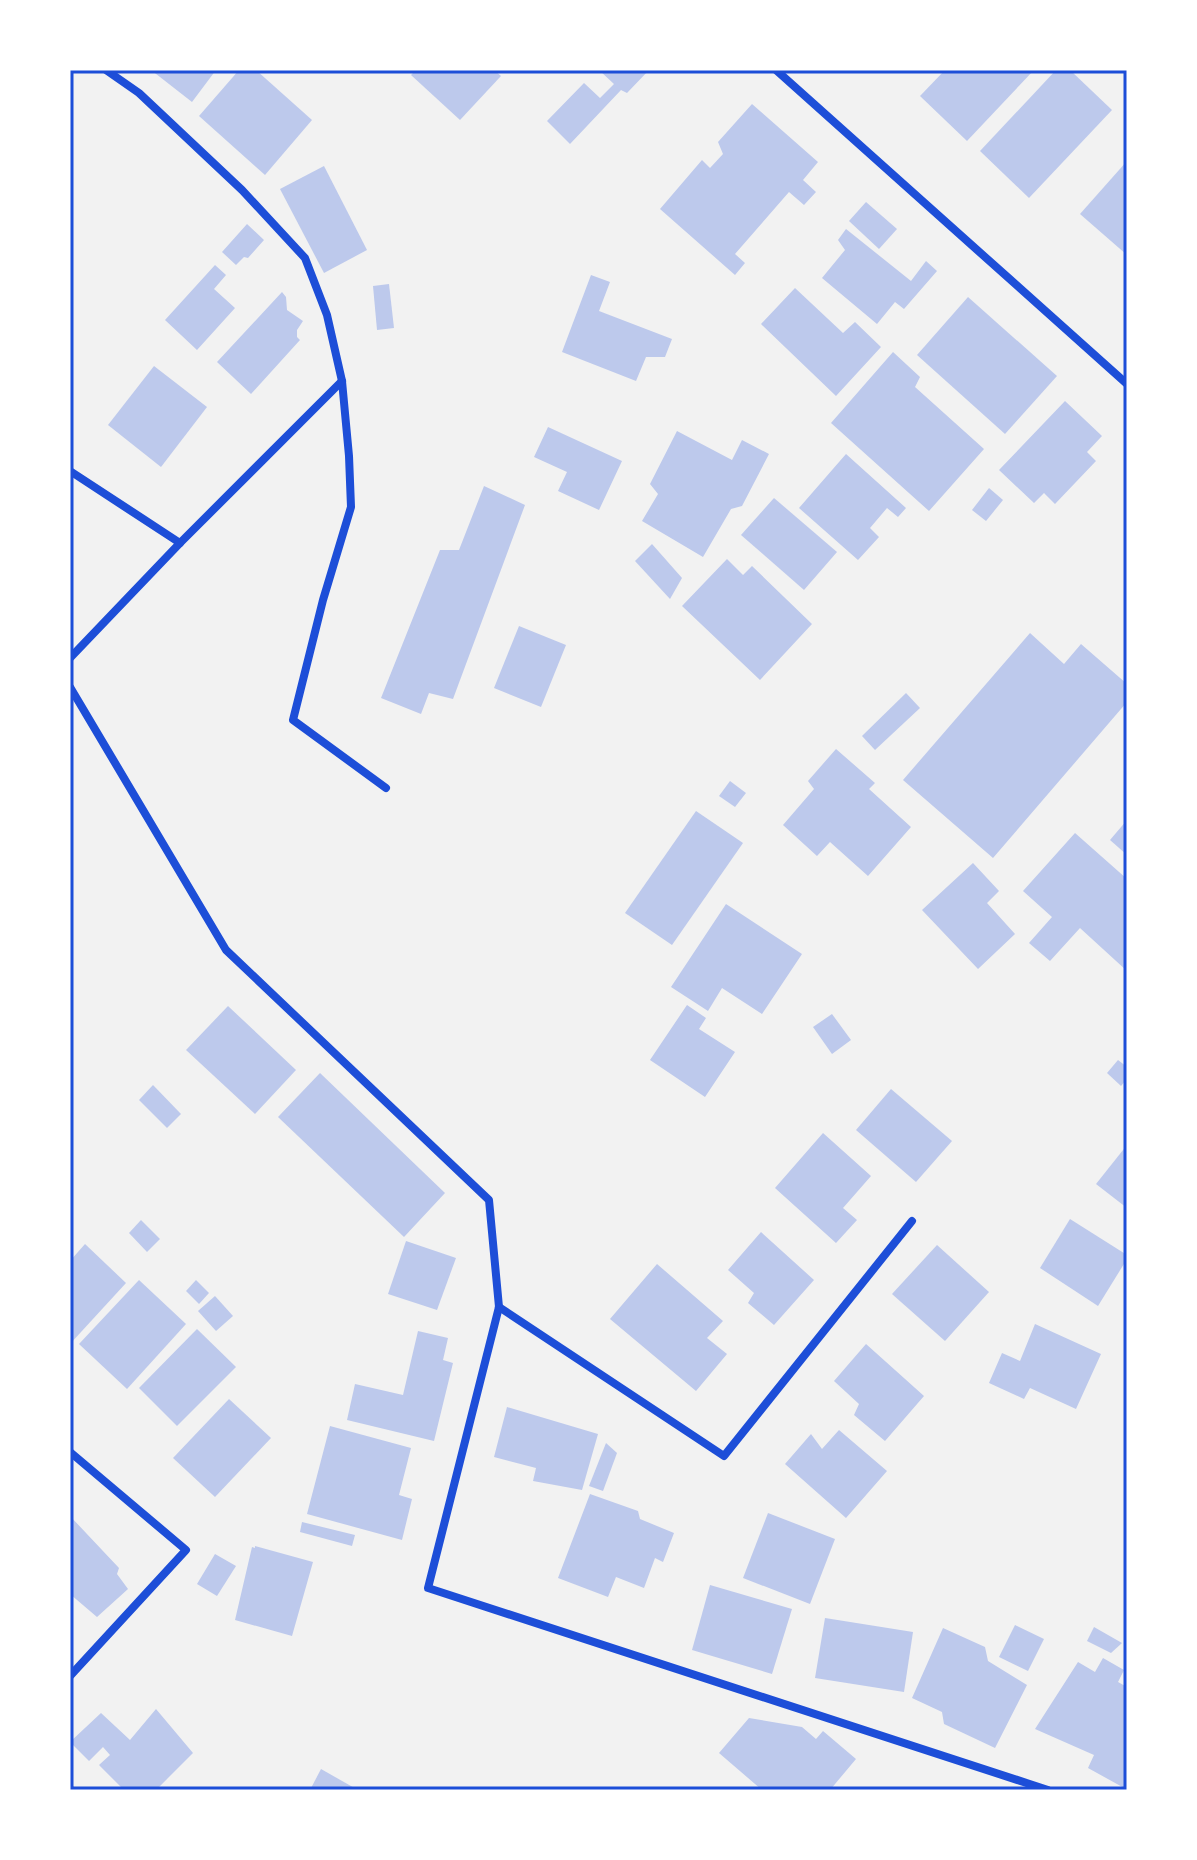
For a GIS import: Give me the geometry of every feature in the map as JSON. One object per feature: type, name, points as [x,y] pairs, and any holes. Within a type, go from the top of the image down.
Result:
[{"type":"street","points":[[106,70],[139,93],[231,179],[305,258],[327,315],[342,381],[351,507],[323,600],[293,720],[386,788]]},
{"type":"street","points":[[776,70],[1127,384]]},
{"type":"street","points":[[70,658],[342,381]]},
{"type":"street","points":[[70,471],[180,543]]},
{"type":"street","points":[[70,687],[226,950],[489,1200],[499,1307],[428,1588],[1048,1790]]},
{"type":"street","points":[[499,1307],[724,1456],[912,1221]]},
{"type":"street","points":[[70,1452],[186,1550],[70,1676]]},
{"type":"building","points":[[151,70],[216,70],[192,102]]},
{"type":"building","points":[[239,70],[256,70],[312,120],[265,175],[199,116]]},
{"type":"building","points":[[416,70],[494,70],[501,76],[460,120],[411,75]]},
{"type":"building","points":[[599,70],[649,70],[627,93],[621,90],[570,144],[547,121],[584,83],[600,98],[614,84]]},
{"type":"building","points":[[945,70],[1034,70],[967,141],[920,96]]},
{"type":"building","points":[[1056,70],[1070,70],[1112,110],[1029,198],[980,151]]},
{"type":"building","points":[[752,104],[818,162],[803,180],[816,192],[804,205],[789,192],[735,254],[745,263],[735,275],[660,209],[702,160],[710,168],[723,154],[718,142]]},
{"type":"building","points":[[1127,161],[1127,255],[1080,214]]},
{"type":"building","points":[[324,166],[367,250],[324,273],[280,189]]},
{"type":"building","points":[[866,202],[897,229],[879,249],[849,221]]},
{"type":"building","points":[[247,224],[264,240],[248,258],[244,257],[236,265],[222,252]]},
{"type":"building","points":[[846,229],[911,281],[926,261],[937,271],[904,309],[895,302],[877,324],[822,278],[845,250],[838,240]]},
{"type":"building","points":[[215,265],[226,275],[214,289],[235,308],[197,350],[165,320]]},
{"type":"building","points":[[591,275],[610,282],[599,311],[672,339],[665,357],[646,357],[636,381],[562,352]]},
{"type":"building","points":[[389,284],[394,328],[377,330],[373,286]]},
{"type":"building","points":[[795,288],[843,333],[855,322],[881,347],[836,396],[761,324]]},
{"type":"building","points":[[282,292],[286,297],[287,310],[303,321],[297,330],[300,340],[251,394],[217,362]]},
{"type":"building","points":[[968,297],[1057,376],[1005,434],[917,355]]},
{"type":"building","points":[[893,352],[920,377],[915,387],[984,449],[929,511],[831,423]]},
{"type":"building","points":[[154,366],[207,407],[161,467],[108,425]]},
{"type":"building","points":[[1065,401],[1102,436],[1087,452],[1096,461],[1055,504],[1044,493],[1034,503],[999,470]]},
{"type":"building","points":[[548,427],[622,461],[599,510],[558,491],[567,472],[534,457]]},
{"type":"building","points":[[677,431],[732,460],[742,440],[769,454],[742,506],[731,509],[703,557],[642,521],[658,494],[650,484]]},
{"type":"building","points":[[846,454],[906,508],[898,517],[887,508],[870,528],[879,537],[858,560],[799,508]]},
{"type":"building","points":[[484,486],[525,505],[453,699],[429,693],[421,714],[381,698],[440,550],[459,550]]},
{"type":"building","points":[[989,488],[1003,500],[986,521],[972,510]]},
{"type":"building","points":[[774,498],[837,552],[804,590],[741,535]]},
{"type":"building","points":[[652,544],[682,578],[670,599],[635,561]]},
{"type":"building","points":[[727,559],[743,575],[752,566],[812,624],[760,680],[682,606]]},
{"type":"building","points":[[519,626],[566,645],[541,707],[494,688]]},
{"type":"building","points":[[1030,633],[1064,664],[1081,644],[1127,684],[1127,702],[993,858],[903,780]]},
{"type":"building","points":[[906,693],[920,708],[875,750],[862,736]]},
{"type":"building","points":[[836,749],[875,783],[869,789],[911,827],[868,876],[830,842],[817,856],[783,825],[814,789],[808,781]]},
{"type":"building","points":[[730,781],[746,793],[735,807],[719,796]]},
{"type":"building","points":[[696,811],[743,843],[672,945],[625,913]]},
{"type":"building","points":[[1127,820],[1127,855],[1110,840]]},
{"type":"building","points":[[1075,833],[1127,879],[1127,971],[1080,928],[1050,961],[1029,943],[1052,917],[1023,891]]},
{"type":"building","points":[[973,863],[999,891],[987,903],[1015,934],[978,969],[922,910]]},
{"type":"building","points":[[726,904],[802,954],[762,1014],[722,988],[708,1011],[671,987]]},
{"type":"building","points":[[687,1005],[706,1018],[699,1029],[735,1052],[705,1097],[650,1060]]},
{"type":"building","points":[[228,1006],[296,1070],[255,1114],[186,1050]]},
{"type":"building","points":[[832,1014],[851,1040],[832,1054],[813,1027]]},
{"type":"building","points":[[1118,1060],[1127,1067],[1127,1079],[1121,1086],[1107,1073]]},
{"type":"building","points":[[320,1073],[445,1193],[404,1237],[278,1117]]},
{"type":"building","points":[[153,1085],[181,1114],[167,1128],[139,1100]]},
{"type":"building","points":[[891,1089],[952,1141],[916,1182],[856,1130]]},
{"type":"building","points":[[823,1133],[871,1176],[843,1208],[857,1220],[836,1243],[775,1188]]},
{"type":"building","points":[[1127,1145],[1127,1208],[1096,1184]]},
{"type":"building","points":[[1070,1219],[1127,1255],[1098,1306],[1040,1268]]},
{"type":"building","points":[[141,1220],[160,1239],[147,1252],[129,1233]]},
{"type":"building","points":[[761,1232],[814,1280],[774,1325],[748,1303],[754,1293],[728,1270]]},
{"type":"building","points":[[406,1241],[456,1258],[437,1310],[388,1294]]},
{"type":"building","points":[[85,1244],[126,1283],[70,1344],[70,1261]]},
{"type":"building","points":[[937,1245],[989,1292],[945,1341],[892,1294]]},
{"type":"building","points":[[657,1264],[723,1321],[707,1338],[727,1354],[696,1391],[610,1319]]},
{"type":"building","points":[[139,1280],[186,1324],[127,1389],[79,1344]]},
{"type":"building","points":[[196,1280],[209,1293],[199,1304],[186,1291]]},
{"type":"building","points":[[215,1296],[233,1316],[216,1331],[198,1311]]},
{"type":"building","points":[[1035,1324],[1101,1354],[1076,1409],[1030,1388],[1024,1399],[989,1383],[1002,1353],[1020,1361]]},
{"type":"building","points":[[197,1329],[236,1367],[177,1426],[139,1388]]},
{"type":"building","points":[[418,1331],[448,1338],[443,1360],[453,1363],[434,1441],[347,1420],[355,1384],[403,1395]]},
{"type":"building","points":[[866,1344],[924,1396],[885,1441],[854,1415],[859,1404],[834,1381]]},
{"type":"building","points":[[229,1399],[271,1438],[215,1497],[173,1458]]},
{"type":"building","points":[[507,1407],[598,1434],[582,1490],[533,1481],[536,1468],[494,1457]]},
{"type":"building","points":[[330,1426],[411,1448],[399,1495],[412,1499],[402,1540],[307,1514]]},
{"type":"building","points":[[839,1430],[887,1471],[846,1518],[785,1464],[811,1434],[822,1449]]},
{"type":"building","points":[[606,1443],[617,1453],[603,1491],[589,1486]]},
{"type":"building","points":[[590,1494],[638,1511],[640,1519],[674,1533],[663,1562],[655,1558],[644,1588],[616,1577],[608,1597],[558,1578]]},
{"type":"building","points":[[768,1513],[835,1539],[810,1604],[743,1578]]},
{"type":"building","points":[[70,1516],[119,1568],[117,1574],[128,1589],[97,1617],[70,1594]]},
{"type":"building","points":[[302,1522],[355,1535],[352,1546],[300,1532]]},
{"type":"building","points":[[252,1547],[313,1562],[292,1636],[235,1620]]},
{"type":"building","points":[[215,1554],[236,1566],[217,1596],[197,1584]]},
{"type":"building","points":[[710,1585],[792,1609],[772,1674],[692,1650]]},
{"type":"building","points":[[825,1618],[913,1632],[904,1692],[815,1678]]},
{"type":"building","points":[[1015,1625],[1044,1639],[1028,1671],[999,1657]]},
{"type":"building","points":[[1094,1627],[1122,1643],[1111,1653],[1087,1641]]},
{"type":"building","points":[[943,1628],[985,1647],[988,1661],[1027,1685],[995,1748],[944,1724],[942,1712],[912,1698]]},
{"type":"building","points":[[1103,1658],[1124,1670],[1118,1682],[1127,1687],[1126,1789],[1088,1768],[1094,1755],[1035,1729],[1078,1662],[1095,1672]]},
{"type":"building","points":[[156,1709],[193,1753],[156,1790],[124,1790],[99,1765],[110,1755],[103,1747],[89,1761],[70,1742],[101,1713],[130,1740]]},
{"type":"building","points":[[749,1718],[802,1727],[816,1739],[823,1731],[856,1759],[830,1790],[762,1790],[719,1753]]},
{"type":"building","points":[[321,1769],[358,1790],[310,1790]]}]
